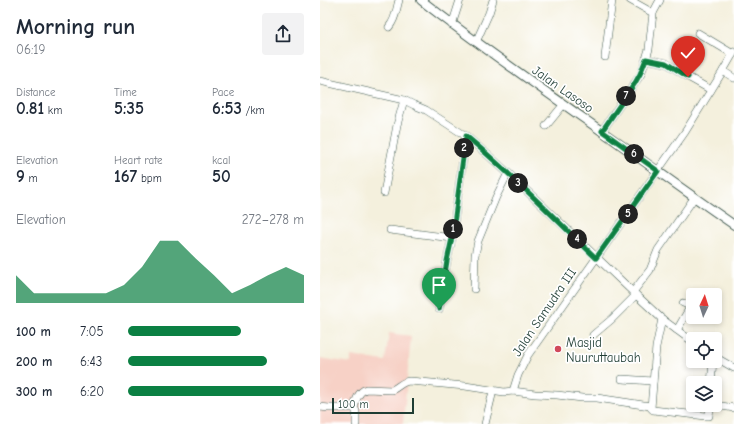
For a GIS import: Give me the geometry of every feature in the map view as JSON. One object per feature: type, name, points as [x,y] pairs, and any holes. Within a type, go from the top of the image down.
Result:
[{"type":"street","points":[[389,27],[396,17],[399,0]]},
{"type":"street","name":"Jalan Lasoso","points":[[421,0],[452,25],[694,198],[733,223]]},
{"type":"street","points":[[452,25],[460,0]]},
{"type":"street","points":[[476,42],[493,0]]},
{"type":"street","points":[[606,57],[612,0]]},
{"type":"street","points":[[630,0],[653,13]]},
{"type":"street","points":[[602,131],[640,74],[646,59],[653,13],[660,0]]},
{"type":"street","points":[[698,33],[733,53]]},
{"type":"street","name":"Jalan Samudra III","points":[[513,392],[518,375],[528,355],[685,132],[712,90],[733,53]]},
{"type":"street","points":[[646,59],[666,63],[712,90]]},
{"type":"street","points":[[723,71],[734,78]]},
{"type":"street","points":[[320,81],[404,100],[426,110],[466,136],[508,173],[634,294],[662,319],[686,337]]},
{"type":"street","points":[[384,193],[397,125],[404,100]]},
{"type":"street","points":[[546,126],[564,104]]},
{"type":"street","points":[[439,309],[452,238],[466,136]]},
{"type":"street","points":[[474,289],[475,255],[478,241],[493,204],[508,173]]},
{"type":"street","points":[[593,335],[612,319],[634,294],[650,270],[658,250],[694,198]]},
{"type":"street","points":[[390,230],[452,238]]},
{"type":"street","points":[[677,330],[689,309],[688,305],[683,302]]},
{"type":"street","points":[[662,319],[656,347],[650,406],[651,410],[706,416],[709,416],[710,412]]},
{"type":"street","points":[[722,361],[734,368]]},
{"type":"street","points":[[622,379],[653,381]]},
{"type":"street","points":[[356,424],[356,411],[354,408],[359,396],[364,390],[392,390],[406,381],[465,386],[504,392],[598,398],[650,406]]},
{"type":"street","points":[[485,424],[493,391]]},
{"type":"street","points":[[722,406],[734,408]]},
{"type":"street","points":[[320,407],[354,408]]},
{"type":"shaded area","points":[[389,333],[411,336],[403,424],[320,424],[320,358],[351,363],[351,356],[385,361]]},
{"type":"place","name":"Masjid Nuuruttaubah","points":[[558,349]]},
{"type":"route","points":[[439,309],[452,238],[466,136],[508,173],[596,258],[658,171],[602,131],[635,83],[646,59],[666,63],[688,77]]}]
